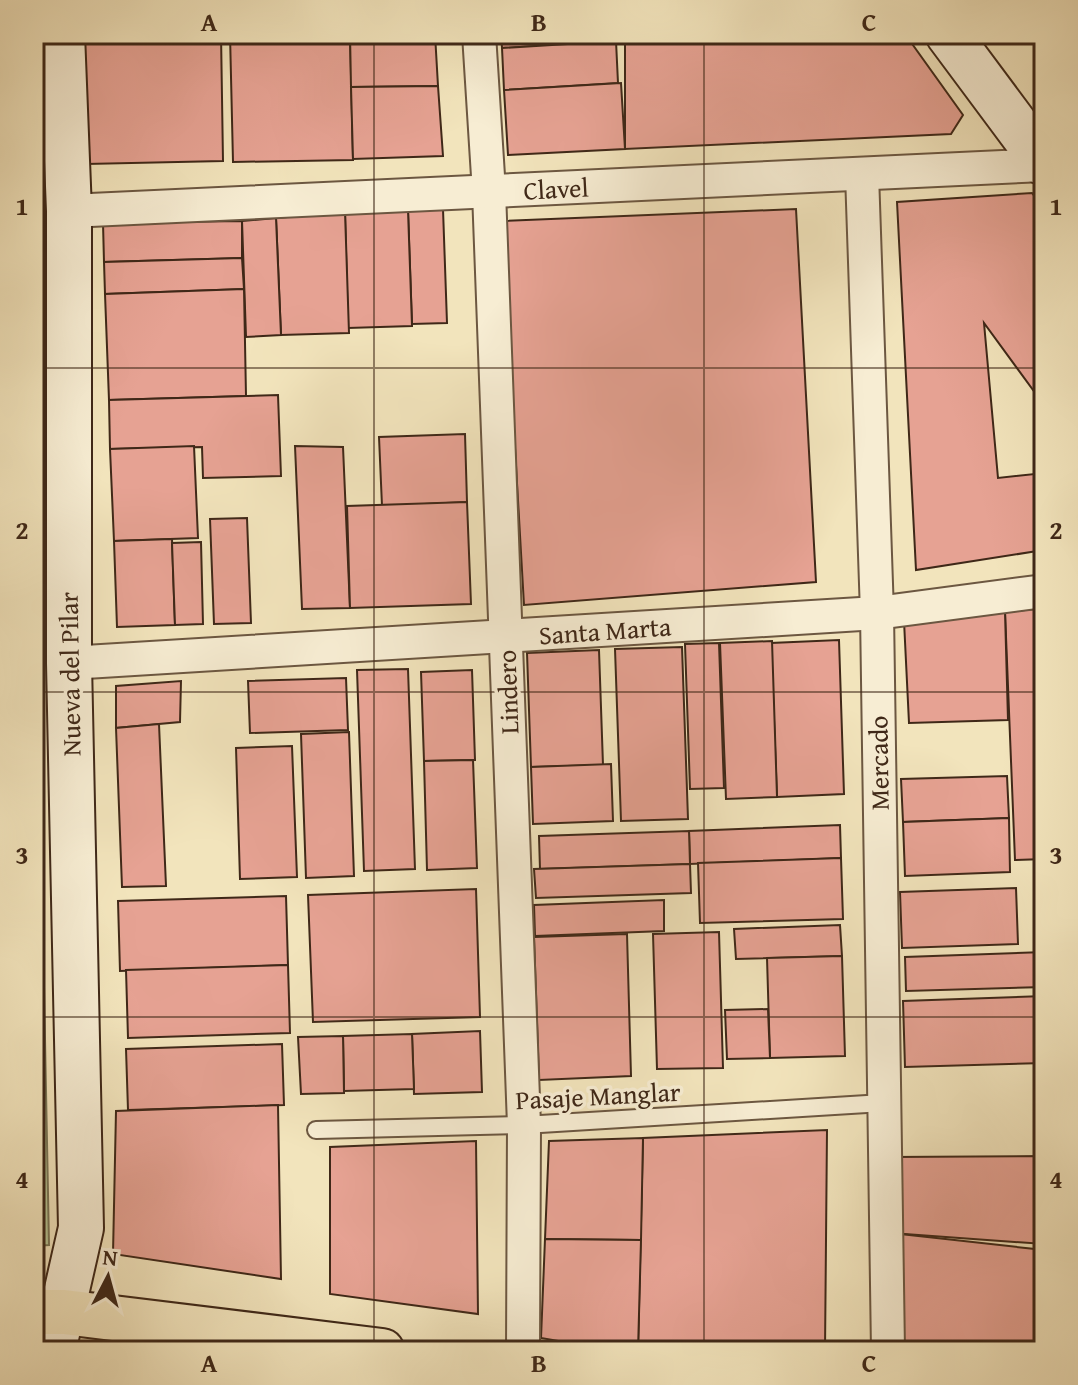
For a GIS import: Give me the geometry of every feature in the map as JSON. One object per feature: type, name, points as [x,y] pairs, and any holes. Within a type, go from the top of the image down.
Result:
[{"type":"main road","points":[[50,1325],[382,1351]]},
{"type":"street","name":"Nueva del Pilar","points":[[50,1325],[81,1228],[69,663],[69,211],[62,34]]},
{"type":"street","name":"Lindero","points":[[479,34],[489,192],[524,1125],[523,1351]]},
{"type":"street","points":[[948,34],[1044,164]]},
{"type":"street","name":"Clavel","points":[[69,211],[1044,164]]},
{"type":"street","name":"Mercado","points":[[862,174],[877,613],[888,1351]]},
{"type":"street","name":"Santa Marta","points":[[69,663],[877,613],[1044,591]]},
{"type":"lane","name":"Pasaje Manglar","points":[[316,1130],[524,1125],[883,1103]]},
{"type":"green space","points":[[34,472],[49,1245],[34,1246]]},
{"type":"building","points":[[83,34],[221,34],[223,161],[86,164]]},
{"type":"building","points":[[230,34],[350,34],[353,160],[233,162]]},
{"type":"building","points":[[350,34],[435,34],[438,86],[351,87]]},
{"type":"building","points":[[501,34],[617,34],[618,41],[502,48]]},
{"type":"building","points":[[625,34],[905,34],[963,115],[951,134],[625,149]]},
{"type":"building","points":[[616,41],[618,83],[504,90],[502,48]]},
{"type":"building","points":[[621,83],[625,149],[508,155],[504,90]]},
{"type":"building","points":[[438,86],[443,156],[353,159],[351,87]]},
{"type":"building","points":[[1032,193],[1044,209],[1044,405],[984,323],[998,478],[1044,473],[1044,550],[916,570],[897,202]]},
{"type":"building","points":[[443,209],[447,323],[412,324],[408,210]]},
{"type":"building","points":[[796,209],[816,582],[524,605],[502,221]]},
{"type":"building","points":[[408,210],[412,326],[348,328],[345,212]]},
{"type":"building","points":[[345,212],[349,333],[281,335],[276,218]]},
{"type":"building","points":[[276,218],[281,335],[246,337],[242,221]]},
{"type":"building","points":[[242,221],[242,258],[104,262],[103,223]]},
{"type":"building","points":[[242,258],[244,289],[105,294],[104,262]]},
{"type":"building","points":[[244,289],[246,396],[109,400],[105,294]]},
{"type":"building","points":[[278,395],[281,476],[203,478],[202,447],[110,449],[109,400]]},
{"type":"building","points":[[465,434],[467,502],[382,506],[379,437]]},
{"type":"building","points":[[194,446],[198,538],[114,541],[110,449]]},
{"type":"building","points":[[295,446],[343,447],[350,608],[302,609]]},
{"type":"building","points":[[467,502],[471,604],[350,608],[347,506]]},
{"type":"building","points":[[247,518],[251,623],[214,624],[210,519]]},
{"type":"building","points":[[172,539],[175,625],[117,627],[114,541]]},
{"type":"building","points":[[201,542],[203,624],[175,625],[172,543]]},
{"type":"building","points":[[1044,608],[1044,859],[1015,860],[1005,612]]},
{"type":"building","points":[[1005,612],[1008,720],[909,723],[904,621]]},
{"type":"building","points":[[839,640],[844,794],[777,797],[771,643]]},
{"type":"building","points":[[772,641],[777,797],[726,799],[720,643]]},
{"type":"building","points":[[719,643],[724,788],[690,789],[685,644]]},
{"type":"building","points":[[682,647],[688,819],[621,821],[615,649]]},
{"type":"building","points":[[599,650],[603,765],[531,767],[527,653]]},
{"type":"building","points":[[408,669],[415,869],[364,871],[357,670]]},
{"type":"building","points":[[472,670],[475,760],[424,761],[421,672]]},
{"type":"building","points":[[346,678],[348,730],[250,733],[248,681]]},
{"type":"building","points":[[181,681],[180,722],[116,728],[116,686]]},
{"type":"building","points":[[159,724],[166,886],[122,887],[116,728]]},
{"type":"building","points":[[349,732],[354,876],[306,878],[301,734]]},
{"type":"building","points":[[292,746],[297,877],[240,879],[236,748]]},
{"type":"building","points":[[473,760],[477,868],[427,870],[424,761]]},
{"type":"building","points":[[611,764],[613,821],[533,824],[531,767]]},
{"type":"building","points":[[1007,776],[1009,818],[903,822],[901,779]]},
{"type":"building","points":[[1009,818],[1010,872],[905,876],[903,822]]},
{"type":"building","points":[[840,825],[841,858],[690,864],[689,831]]},
{"type":"building","points":[[689,831],[690,864],[540,869],[539,836]]},
{"type":"building","points":[[841,858],[843,919],[700,923],[698,863]]},
{"type":"building","points":[[690,864],[691,893],[536,898],[534,869]]},
{"type":"building","points":[[1016,888],[1018,944],[902,948],[900,892]]},
{"type":"building","points":[[476,889],[480,1017],[313,1022],[308,895]]},
{"type":"building","points":[[286,896],[288,965],[120,971],[118,901]]},
{"type":"building","points":[[664,900],[664,931],[535,936],[534,905]]},
{"type":"building","points":[[840,925],[842,956],[736,959],[734,929]]},
{"type":"building","points":[[719,932],[723,1068],[657,1069],[653,934]]},
{"type":"building","points":[[627,934],[631,1076],[539,1080],[534,937]]},
{"type":"building","points":[[1044,952],[1044,987],[906,991],[905,957]]},
{"type":"building","points":[[842,956],[845,1056],[770,1058],[767,958]]},
{"type":"building","points":[[288,965],[290,1033],[128,1038],[126,970]]},
{"type":"building","points":[[1044,996],[1044,1063],[905,1067],[903,1001]]},
{"type":"building","points":[[768,1009],[770,1058],[727,1059],[725,1010]]},
{"type":"building","points":[[480,1031],[482,1092],[414,1094],[412,1034]]},
{"type":"building","points":[[412,1034],[414,1089],[344,1091],[343,1036]]},
{"type":"building","points":[[343,1036],[344,1093],[301,1094],[298,1037]]},
{"type":"building","points":[[282,1044],[284,1105],[128,1110],[126,1049]]},
{"type":"building","points":[[278,1105],[281,1279],[113,1254],[116,1111]]},
{"type":"building","points":[[827,1130],[825,1351],[638,1351],[643,1138]]},
{"type":"building","points":[[643,1138],[641,1240],[545,1239],[549,1141]]},
{"type":"building","points":[[476,1141],[478,1314],[330,1294],[330,1147]]},
{"type":"building","points":[[1044,1156],[1044,1244],[891,1233],[891,1157]]},
{"type":"building","points":[[891,1233],[1044,1250],[1044,1351],[889,1351]]},
{"type":"building","points":[[545,1239],[641,1240],[638,1351],[616,1351],[541,1338]]}]
